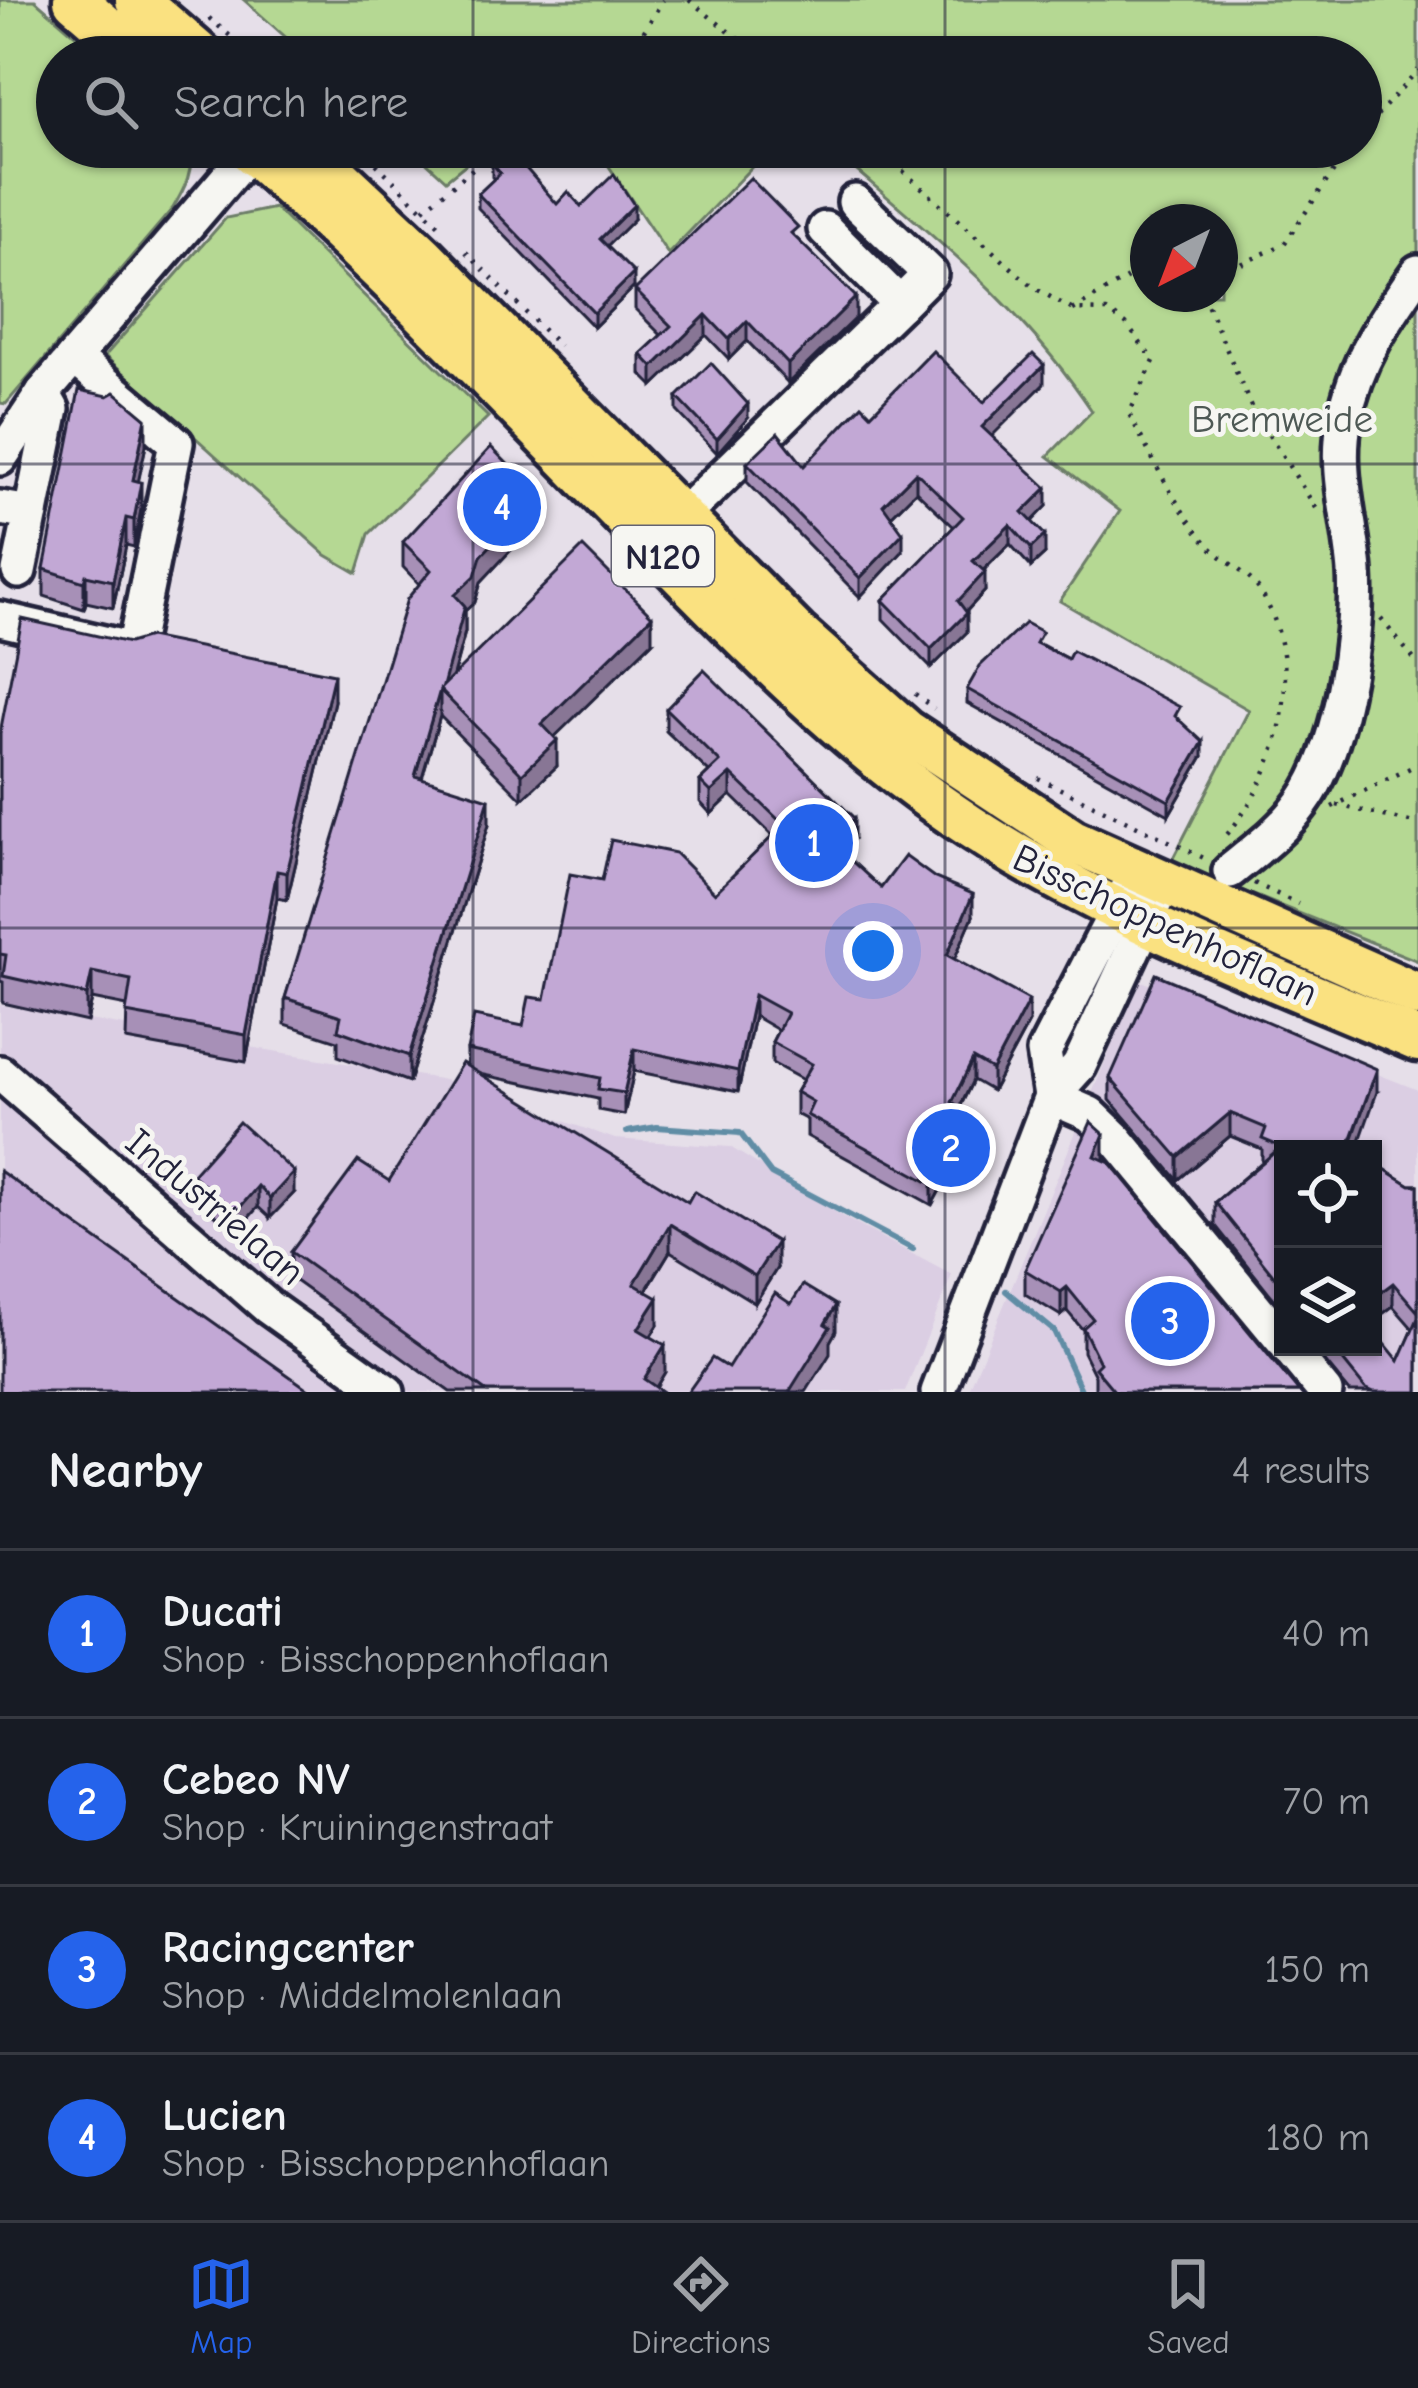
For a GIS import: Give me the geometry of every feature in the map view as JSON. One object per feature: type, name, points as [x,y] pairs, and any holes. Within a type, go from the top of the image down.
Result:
[{"type":"main road","points":[[75,0],[117,36]]},
{"type":"main road","points":[[137,0],[179,36]]},
{"type":"main road","name":"Bisschoppenhoflaan","points":[[271,168],[380,269],[820,712],[952,814],[1140,897],[1418,1040]]},
{"type":"main road","name":"Bisschoppenhoflaan","points":[[329,168],[423,256],[830,666],[906,731],[1140,897],[1418,995]]},
{"type":"street","points":[[2,452],[43,393],[233,168]]},
{"type":"street","points":[[680,518],[930,274],[855,202]]},
{"type":"street","points":[[826,229],[900,304]]},
{"type":"street","points":[[1224,860],[1294,814],[1316,780],[1352,644],[1355,584],[1341,482],[1344,420],[1370,345],[1418,272]]},
{"type":"street","points":[[0,619],[134,650],[176,443],[74,357]]},
{"type":"street","points":[[19,571],[15,511],[52,410],[43,393]]},
{"type":"street","points":[[938,1392],[1051,1097],[1044,1052],[1140,897]]},
{"type":"street","name":"Industrielaan","points":[[0,1072],[268,1307],[387,1392]]},
{"type":"street","points":[[1051,1097],[1090,1114],[1118,1140],[1274,1331]]},
{"type":"street","points":[[1295,1356],[1324,1392]]},
{"type":"path","points":[[641,36],[663,0]]},
{"type":"path","points":[[689,0],[734,36]]},
{"type":"path","points":[[205,14],[230,36]]},
{"type":"path","points":[[1382,110],[1418,70]]},
{"type":"path","points":[[381,168],[445,230]]},
{"type":"path","points":[[424,209],[474,168]]},
{"type":"path","points":[[899,168],[994,256],[1073,310],[1106,311],[1126,325],[1154,361],[1129,414],[1174,499],[1208,545],[1258,586],[1278,627],[1282,725],[1253,806],[1224,860],[1036,777]]},
{"type":"path","points":[[1238,266],[1284,244],[1336,168]]},
{"type":"path","points":[[461,246],[567,354]]},
{"type":"path","points":[[1073,310],[1130,277]]},
{"type":"path","points":[[1212,312],[1252,409],[1324,520]]},
{"type":"path","points":[[1355,584],[1418,664]]},
{"type":"path","points":[[904,685],[949,721]]},
{"type":"path","points":[[1294,814],[1337,805],[1418,764]]},
{"type":"path","points":[[1337,805],[1418,824]]},
{"type":"shaded area","points":[[1139,980],[1418,1090],[1418,1392],[968,1392]]},
{"type":"shaded area","points":[[0,1005],[445,1080],[615,1139],[730,1147],[845,1218],[952,1275],[905,1392],[0,1392]]},
{"type":"green space","points":[[0,0],[35,0],[77,36],[36,36],[36,168],[190,168],[173,208],[6,404],[0,403]]},
{"type":"green space","name":"Bremweide","points":[[244,0],[1418,0],[1418,961],[1171,862],[1249,710],[1060,601],[1120,511],[1048,456],[1092,411],[1003,302],[853,168],[1382,168],[1382,36],[284,36]]},
{"type":"green space","points":[[433,168],[461,168],[446,180]]},
{"type":"green space","points":[[610,168],[751,168],[668,254]]},
{"type":"green space","points":[[275,208],[488,417],[369,534],[357,573],[326,555],[105,356],[226,218]]},
{"type":"building","points":[[496,168],[526,168],[557,204],[568,192],[581,206],[614,174],[634,205],[600,239],[634,273],[594,313],[478,194],[500,173]]},
{"type":"building","points":[[750,178],[798,227],[791,233],[856,297],[788,364],[747,321],[729,339],[706,315],[653,367],[641,354],[671,326],[635,290]]},
{"type":"building","points":[[933,351],[984,402],[1033,354],[1044,365],[982,427],[1047,488],[1023,512],[1045,535],[1031,548],[1010,525],[973,561],[985,572],[958,601],[967,613],[931,649],[883,600],[963,517],[916,472],[883,505],[903,533],[860,578],[747,463],[778,433],[804,466],[862,405],[871,414]]},
{"type":"building","points":[[711,363],[748,404],[717,439],[677,397]]},
{"type":"building","points":[[79,390],[108,396],[115,392],[146,418],[133,480],[141,482],[134,520],[126,518],[113,581],[86,575],[84,582],[44,569]]},
{"type":"building","points":[[491,447],[534,491],[507,518],[512,523],[481,556],[475,576],[455,595],[465,606],[443,686],[583,547],[652,616],[542,724],[557,740],[522,774],[440,690],[415,776],[489,799],[409,1056],[338,1030],[341,1016],[285,998],[407,599],[431,570],[403,542]]},
{"type":"building","points":[[22,619],[129,643],[149,637],[334,674],[287,873],[277,871],[246,1035],[126,1013],[131,980],[92,972],[87,995],[3,976],[0,733]]},
{"type":"building","points":[[1025,623],[1042,632],[1036,643],[1068,659],[1072,651],[1180,707],[1175,716],[1203,742],[1169,801],[967,689],[980,666]]},
{"type":"building","points":[[704,670],[854,818],[831,842],[881,888],[905,856],[935,878],[973,894],[947,955],[1029,1000],[992,1070],[973,1059],[952,1102],[970,1113],[932,1184],[807,1115],[813,1102],[796,1092],[812,1064],[772,1042],[787,1013],[754,995],[738,1071],[634,1049],[624,1093],[598,1089],[600,1078],[467,1050],[474,1016],[523,1026],[529,997],[545,999],[570,874],[602,880],[611,840],[675,853],[715,893],[784,825],[731,774],[711,792],[700,781],[720,762],[666,709]]},
{"type":"building","points":[[1156,974],[1377,1069],[1351,1140],[1274,1140],[1274,1144],[1262,1139],[1266,1128],[1230,1113],[1178,1157],[1110,1078]]},
{"type":"building","points":[[462,1063],[688,1202],[694,1191],[777,1242],[755,1276],[670,1224],[634,1284],[658,1298],[638,1329],[665,1345],[644,1379],[663,1392],[487,1392],[291,1252],[358,1161],[389,1181]]},
{"type":"building","points":[[239,1122],[294,1172],[270,1198],[258,1186],[236,1212],[192,1175]]},
{"type":"building","points":[[1091,1122],[1104,1134],[1095,1156],[1110,1163],[1299,1392],[1115,1392],[1095,1368],[1100,1363],[1083,1328],[1093,1319],[1067,1287],[1061,1292],[1025,1270]]},
{"type":"building","points":[[1274,1153],[1274,1276],[1215,1202]]},
{"type":"building","points":[[1382,1168],[1418,1185],[1418,1312],[1393,1283],[1382,1291]]},
{"type":"building","points":[[0,1171],[312,1392],[0,1392]]},
{"type":"building","points":[[803,1285],[836,1305],[825,1324],[830,1327],[789,1392],[688,1392],[712,1358],[728,1368],[775,1293],[791,1304]]},
{"type":"building","points":[[1418,1318],[1418,1392],[1365,1388],[1339,1356],[1382,1356],[1382,1340],[1399,1361]]},
{"type":"waterway","points":[[627,1132],[657,1127],[740,1133],[771,1174],[913,1249]]},
{"type":"waterway","points":[[1006,1291],[1054,1331],[1082,1392]]},
{"type":"place","name":"Lucien","points":[[502,507]]},
{"type":"place","name":"Ducati","points":[[814,843]]},
{"type":"place","name":"Cebeo NV","points":[[951,1148]]},
{"type":"place","name":"Racingcenter","points":[[1170,1321]]}]
